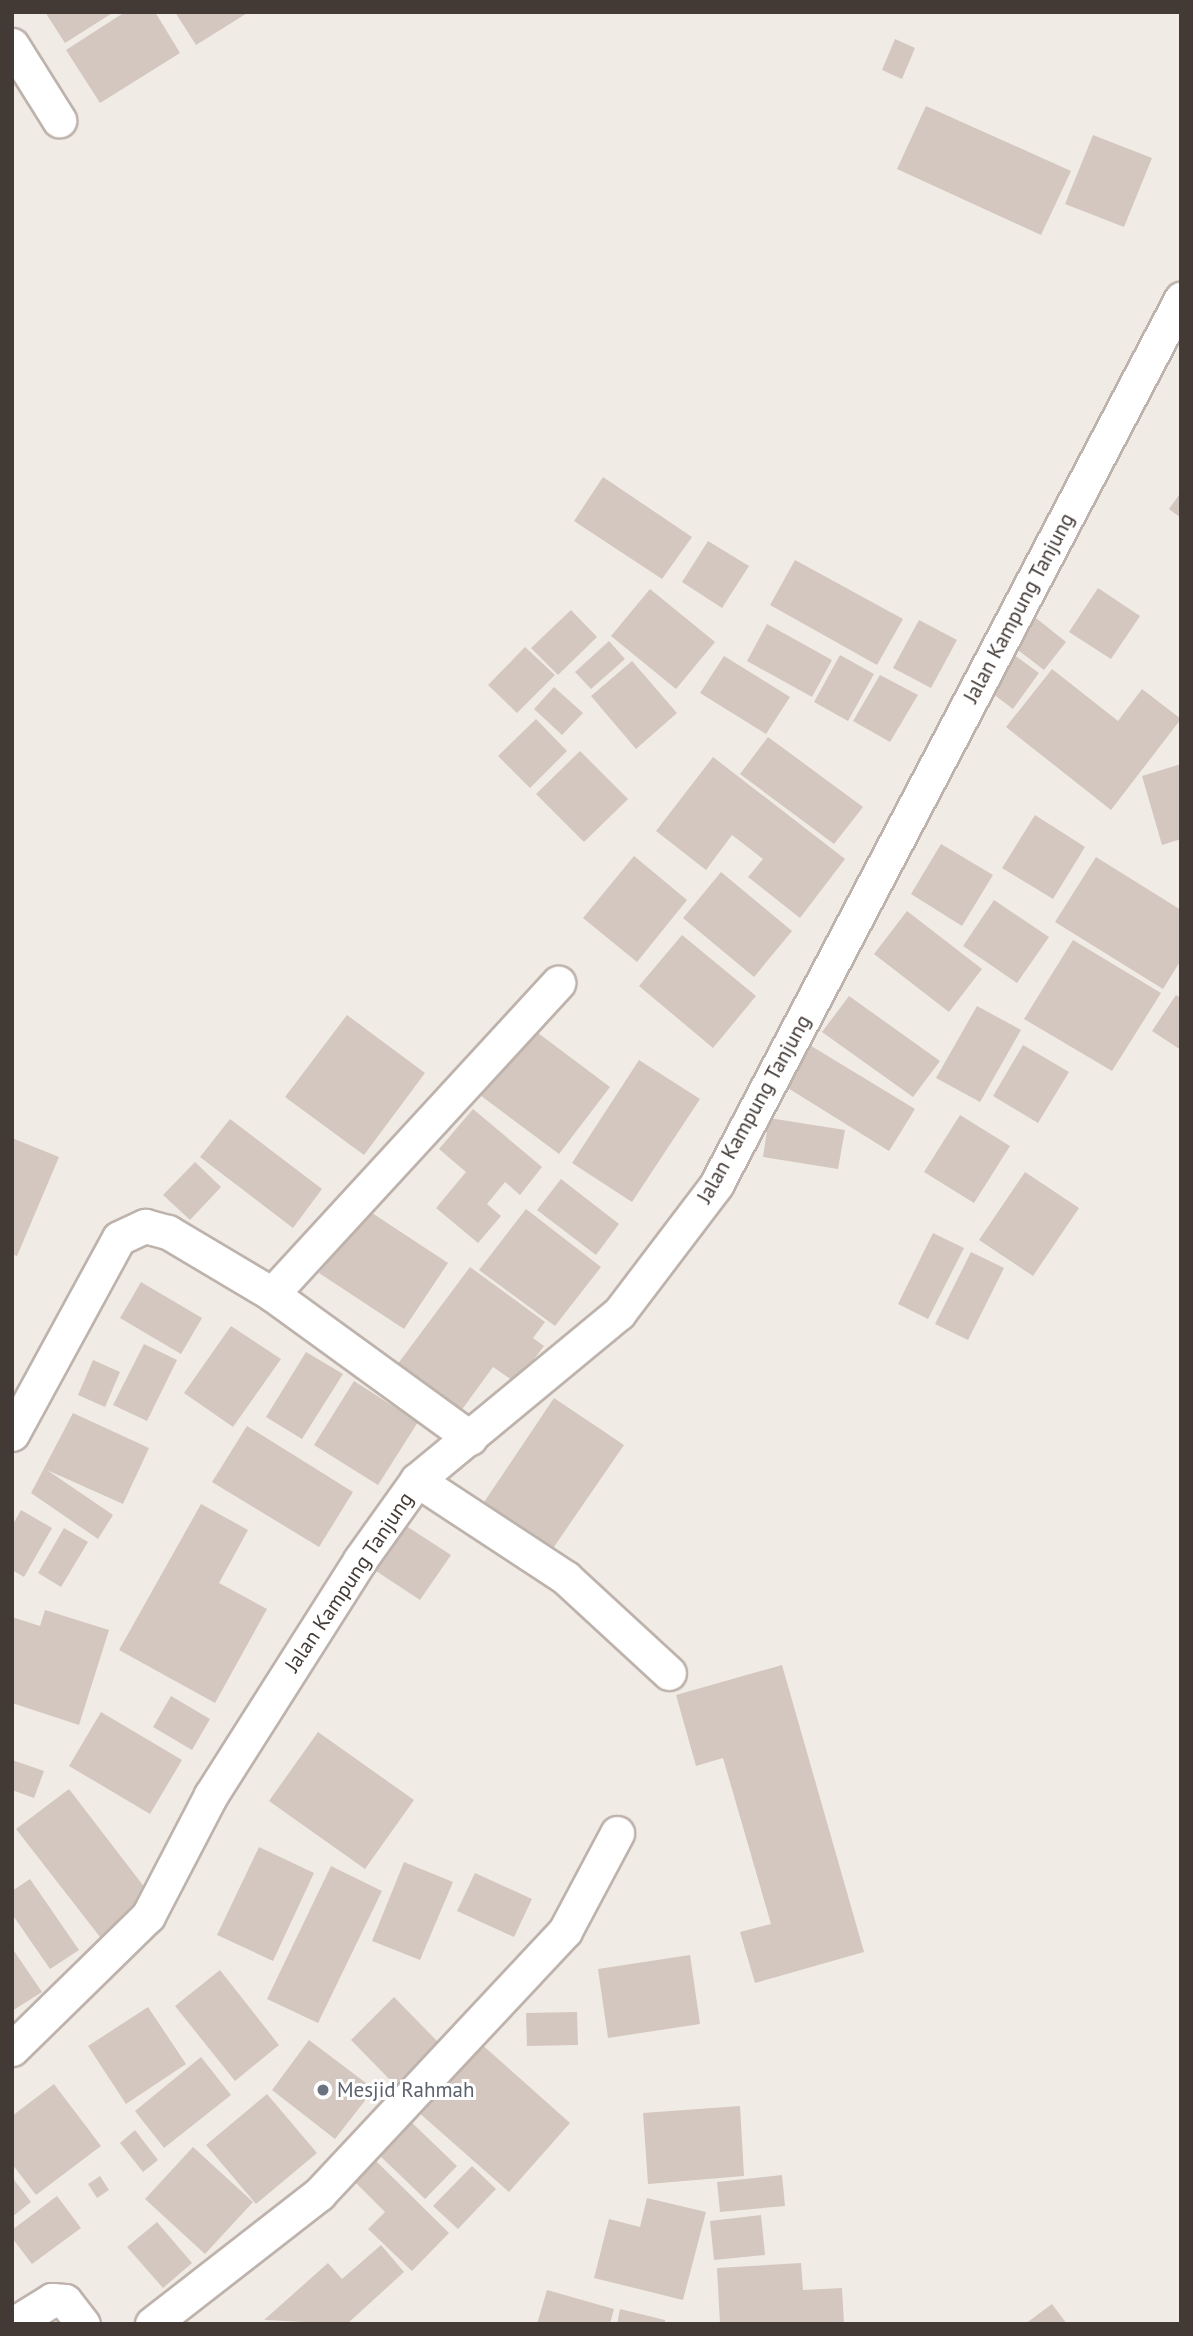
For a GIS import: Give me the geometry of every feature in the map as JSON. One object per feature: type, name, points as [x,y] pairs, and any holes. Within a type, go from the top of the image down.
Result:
[{"type":"street","points":[[12,45],[59,120]]},
{"type":"street","name":"Jalan Kampung Tanjung","points":[[12,2049],[148,1916],[211,1795],[360,1560],[417,1480],[619,1313],[716,1185],[1181,299]]},
{"type":"street","points":[[272,1294],[558,983]]},
{"type":"street","points":[[12,1434],[119,1238],[145,1226],[168,1232],[272,1294],[470,1438]]},
{"type":"street","points":[[417,1480],[566,1578],[669,1673]]},
{"type":"street","points":[[152,2324],[319,2194],[565,1931],[617,1833]]},
{"type":"street","points":[[13,2324],[52,2300],[65,2301],[83,2324]]},
{"type":"building","points":[[45,12],[114,12],[65,43]]},
{"type":"building","points":[[125,12],[155,12],[180,53],[100,103],[66,50]]},
{"type":"building","points":[[175,12],[249,12],[196,45]]},
{"type":"building","points":[[895,39],[915,48],[902,79],[882,70]]},
{"type":"building","points":[[926,106],[1071,171],[1041,235],[897,169]]},
{"type":"building","points":[[1093,135],[1152,158],[1124,227],[1065,204]]},
{"type":"building","points":[[603,477],[692,537],[662,579],[574,521]]},
{"type":"building","points":[[1181,492],[1181,518],[1169,509]]},
{"type":"building","points":[[708,541],[749,566],[722,608],[682,582]]},
{"type":"building","points":[[795,560],[903,619],[877,665],[770,605]]},
{"type":"building","points":[[1098,588],[1140,616],[1111,659],[1069,632]]},
{"type":"building","points":[[650,589],[715,642],[676,689],[611,636]]},
{"type":"building","points":[[571,610],[597,637],[558,675],[531,648]]},
{"type":"building","points":[[1036,618],[1066,642],[1044,670],[1014,647]]},
{"type":"building","points":[[919,620],[957,640],[931,688],[893,668]]},
{"type":"building","points":[[767,624],[832,660],[812,697],[747,661]]},
{"type":"building","points":[[609,641],[625,659],[591,689],[575,672]]},
{"type":"building","points":[[525,647],[555,675],[517,713],[488,685]]},
{"type":"building","points":[[1010,652],[1039,673],[1013,709],[984,687]]},
{"type":"building","points":[[840,655],[874,674],[848,721],[814,702]]},
{"type":"building","points":[[724,656],[790,697],[766,734],[700,693]]},
{"type":"building","points":[[632,661],[677,713],[636,749],[591,696]]},
{"type":"building","points":[[1052,669],[1118,721],[1142,689],[1181,719],[1111,810],[1006,727]]},
{"type":"building","points":[[880,675],[918,695],[890,742],[853,721]]},
{"type":"building","points":[[554,687],[583,713],[562,735],[534,709]]},
{"type":"building","points":[[536,719],[567,751],[530,788],[498,756]]},
{"type":"building","points":[[768,737],[863,807],[834,844],[740,774]]},
{"type":"building","points":[[580,751],[628,799],[584,842],[536,794]]},
{"type":"building","points":[[713,757],[845,859],[800,918],[748,877],[763,859],[732,835],[706,870],[656,831]]},
{"type":"building","points":[[1181,764],[1181,839],[1162,845],[1142,776]]},
{"type":"building","points":[[1035,815],[1085,847],[1053,899],[1002,868]]},
{"type":"building","points":[[941,844],[993,875],[962,926],[911,894]]},
{"type":"building","points":[[634,856],[687,900],[637,962],[583,918]]},
{"type":"building","points":[[1096,857],[1181,910],[1181,960],[1163,989],[1055,922]]},
{"type":"building","points":[[721,872],[792,931],[754,977],[683,918]]},
{"type":"building","points":[[994,900],[1049,937],[1017,983],[963,946]]},
{"type":"building","points":[[907,911],[982,969],[949,1012],[874,954]]},
{"type":"building","points":[[682,935],[756,996],[713,1048],[639,986]]},
{"type":"building","points":[[1073,940],[1161,993],[1112,1071],[1024,1019]]},
{"type":"building","points":[[1176,995],[1181,998],[1181,1050],[1152,1031]]},
{"type":"building","points":[[849,996],[940,1061],[913,1097],[822,1032]]},
{"type":"building","points":[[977,1006],[1021,1030],[980,1102],[936,1078]]},
{"type":"building","points":[[347,1015],[425,1073],[364,1155],[285,1097]]},
{"type":"building","points":[[530,1027],[610,1087],[559,1154],[480,1095]]},
{"type":"building","points":[[808,1044],[915,1109],[889,1151],[783,1085]]},
{"type":"building","points":[[1023,1045],[1069,1072],[1038,1123],[993,1096]]},
{"type":"building","points":[[639,1060],[700,1099],[632,1202],[572,1163]]},
{"type":"building","points":[[473,1109],[542,1167],[520,1195],[505,1182],[487,1204],[501,1216],[478,1243],[436,1208],[466,1172],[439,1149]]},
{"type":"building","points":[[960,1115],[1010,1146],[974,1203],[924,1172]]},
{"type":"building","points":[[769,1118],[845,1130],[838,1169],[763,1157]]},
{"type":"building","points":[[230,1119],[322,1189],[293,1228],[200,1157]]},
{"type":"building","points":[[12,1138],[59,1157],[17,1256],[12,1254]]},
{"type":"building","points":[[195,1162],[221,1187],[190,1220],[163,1195]]},
{"type":"building","points":[[1025,1172],[1079,1208],[1033,1276],[979,1240]]},
{"type":"building","points":[[561,1179],[619,1224],[596,1255],[537,1210]]},
{"type":"building","points":[[363,1207],[448,1263],[404,1329],[319,1273]]},
{"type":"building","points":[[526,1209],[601,1267],[555,1326],[479,1270]]},
{"type":"building","points":[[933,1233],[964,1248],[928,1319],[898,1304]]},
{"type":"building","points":[[971,1252],[1004,1268],[968,1340],[935,1324]]},
{"type":"building","points":[[470,1267],[545,1322],[533,1338],[544,1346],[516,1383],[493,1367],[455,1419],[391,1373]]},
{"type":"building","points":[[141,1282],[202,1318],[181,1354],[120,1318]]},
{"type":"building","points":[[231,1326],[281,1359],[233,1427],[184,1393]]},
{"type":"building","points":[[144,1344],[177,1360],[147,1421],[113,1405]]},
{"type":"building","points":[[306,1352],[343,1374],[302,1439],[266,1417]]},
{"type":"building","points":[[93,1360],[120,1372],[105,1407],[78,1395]]},
{"type":"building","points":[[354,1381],[418,1422],[378,1485],[314,1445]]},
{"type":"building","points":[[554,1398],[624,1445],[545,1560],[476,1514]]},
{"type":"building","points":[[73,1413],[149,1448],[123,1504],[47,1470],[113,1515],[98,1539],[31,1493]]},
{"type":"building","points":[[247,1426],[353,1492],[319,1547],[212,1482]]},
{"type":"building","points":[[201,1504],[248,1530],[219,1583],[267,1609],[215,1703],[119,1650]]},
{"type":"building","points":[[21,1510],[52,1528],[24,1577],[12,1570],[12,1526]]},
{"type":"building","points":[[400,1522],[451,1555],[420,1600],[370,1567]]},
{"type":"building","points":[[64,1528],[88,1542],[61,1587],[38,1573]]},
{"type":"building","points":[[45,1610],[109,1630],[79,1725],[12,1703],[12,1617],[40,1626]]},
{"type":"building","points":[[782,1665],[864,1952],[755,1983],[740,1932],[771,1924],[723,1758],[696,1766],[676,1695]]},
{"type":"building","points":[[171,1696],[210,1719],[192,1750],[153,1727]]},
{"type":"building","points":[[101,1712],[182,1760],[150,1814],[69,1766]]},
{"type":"building","points":[[318,1732],[414,1800],[365,1869],[269,1801]]},
{"type":"building","points":[[12,1760],[44,1771],[34,1798],[12,1790]]},
{"type":"building","points":[[69,1789],[152,1897],[100,1937],[16,1829]]},
{"type":"building","points":[[259,1847],[314,1873],[273,1961],[217,1935]]},
{"type":"building","points":[[404,1862],[453,1882],[420,1960],[372,1941]]},
{"type":"building","points":[[331,1866],[382,1891],[318,2023],[267,1999]]},
{"type":"building","points":[[475,1873],[532,1899],[514,1937],[457,1911]]},
{"type":"building","points":[[30,1879],[79,1950],[50,1969],[12,1914],[12,1891]]},
{"type":"building","points":[[12,1948],[42,1992],[12,2011]]},
{"type":"building","points":[[690,1955],[700,2024],[608,2038],[598,1969]]},
{"type":"building","points":[[220,1970],[279,2045],[235,2081],[175,2006]]},
{"type":"building","points":[[394,1997],[438,2042],[395,2085],[351,2040]]},
{"type":"building","points":[[148,2007],[186,2064],[126,2104],[88,2046]]},
{"type":"building","points":[[577,2012],[578,2045],[527,2046],[526,2013]]},
{"type":"building","name":"Mesjid Rahmah","points":[[309,2040],[374,2089],[335,2139],[272,2090]]},
{"type":"building","points":[[479,2042],[570,2123],[509,2192],[417,2111]]},
{"type":"building","points":[[201,2057],[231,2095],[164,2148],[135,2111]]},
{"type":"building","points":[[54,2084],[101,2146],[36,2195],[12,2164],[12,2116]]},
{"type":"building","points":[[267,2094],[317,2153],[256,2204],[206,2145]]},
{"type":"building","points":[[740,2106],[744,2176],[648,2184],[643,2113]]},
{"type":"building","points":[[407,2118],[457,2166],[425,2199],[375,2151]]},
{"type":"building","points":[[135,2130],[158,2160],[143,2172],[120,2143]]},
{"type":"building","points":[[193,2147],[253,2202],[205,2254],[145,2199]]},
{"type":"building","points":[[373,2158],[449,2233],[412,2271],[368,2229],[385,2212],[352,2179]]},
{"type":"building","points":[[472,2166],[496,2189],[458,2229],[433,2206]]},
{"type":"building","points":[[782,2175],[785,2206],[720,2212],[717,2182]]},
{"type":"building","points":[[100,2176],[109,2190],[97,2198],[88,2184]]},
{"type":"building","points":[[12,2177],[31,2202],[12,2217]]},
{"type":"building","points":[[57,2196],[81,2228],[32,2264],[12,2238],[12,2230]]},
{"type":"building","points":[[647,2198],[706,2212],[683,2300],[594,2278],[609,2219],[640,2227]]},
{"type":"building","points":[[761,2215],[765,2255],[714,2260],[710,2221]]},
{"type":"building","points":[[157,2222],[192,2263],[163,2288],[127,2247]]},
{"type":"building","points":[[381,2245],[404,2272],[347,2324],[264,2320],[328,2263],[342,2279]]},
{"type":"building","points":[[801,2263],[803,2290],[842,2288],[844,2324],[720,2324],[717,2268]]},
{"type":"building","points":[[547,2290],[614,2309],[610,2324],[537,2324]]},
{"type":"building","points":[[1052,2304],[1067,2324],[1025,2324]]},
{"type":"building","points":[[620,2309],[665,2320],[665,2324],[617,2324]]},
{"type":"place","name":"Mesjid Rahmah","points":[[323,2090]]}]
